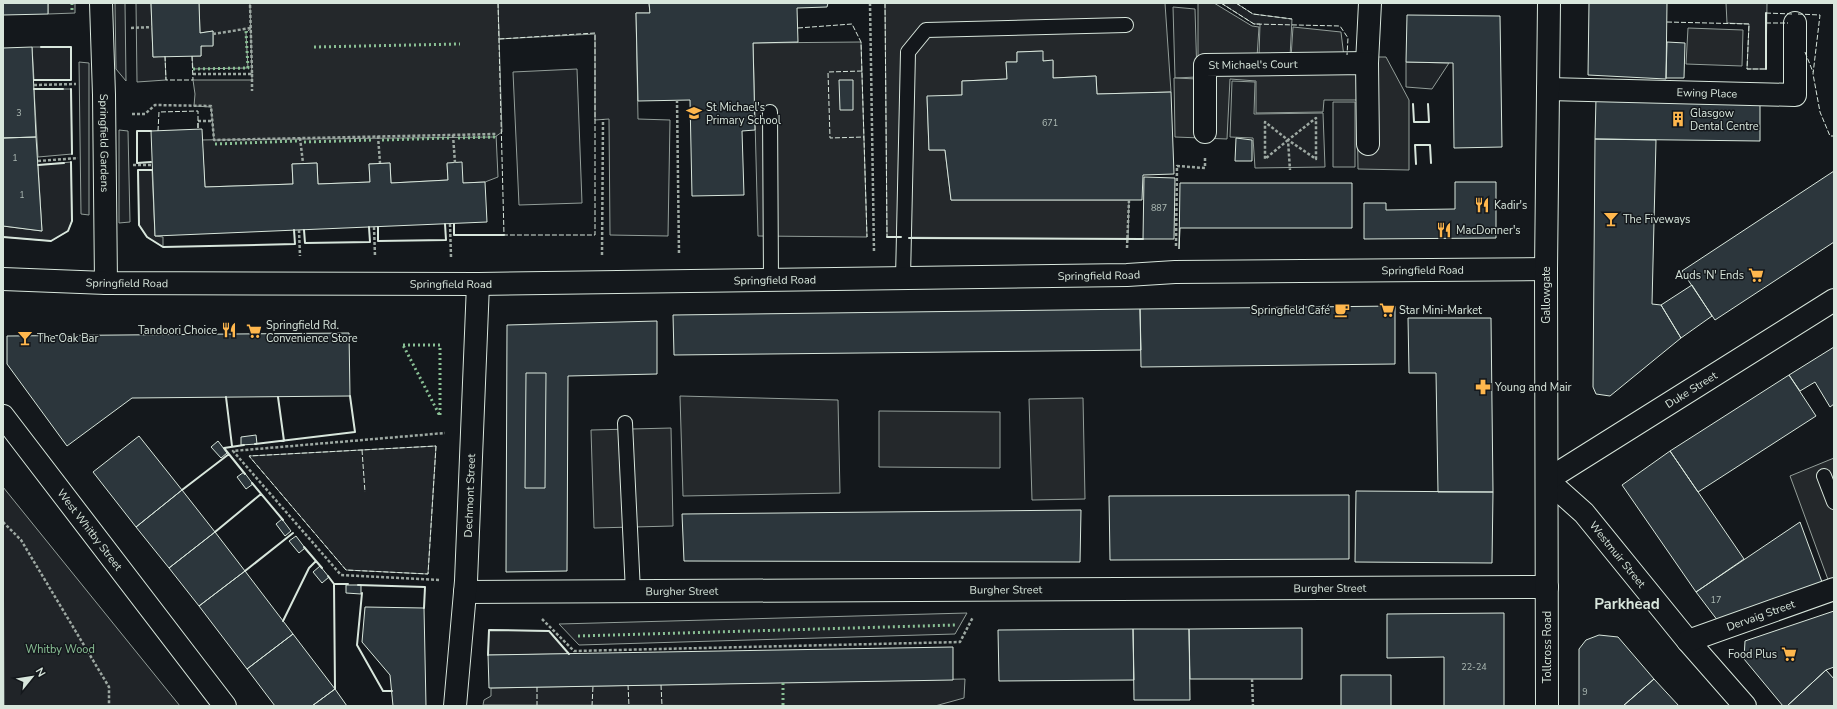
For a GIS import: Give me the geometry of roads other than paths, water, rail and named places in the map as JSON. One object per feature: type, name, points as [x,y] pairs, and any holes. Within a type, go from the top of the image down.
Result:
[{"type":"street","name":"Springfield Gardens","points":[[101,3],[106,283]]},
{"type":"street","points":[[1368,144],[1370,3]]},
{"type":"street","name":"Gallowgate","points":[[1547,587],[1548,480],[1546,269],[1549,3]]},
{"type":"street","name":"Ewing Place","points":[[1548,89],[1795,95],[1795,23]]},
{"type":"street","name":"St Michael's Court","points":[[1205,132],[1205,65],[1368,63]]},
{"type":"street","name":"Springfield Road","points":[[3,279],[106,283],[478,284],[1127,275],[1175,272],[1546,269]]},
{"type":"street","name":"Dechmont Street","points":[[455,706],[465,587],[478,284]]},
{"type":"street","name":"Duke Street","points":[[1548,480],[1834,300]]},
{"type":"street","name":"West Whitby Street","points":[[3,416],[225,706]]},
{"type":"street","name":"Westmuir Street","points":[[1548,480],[1584,513],[1688,641],[1745,706]]},
{"type":"street","name":"Burgher Street","points":[[465,587],[515,592],[633,592],[1547,587]]},
{"type":"street","name":"Tollcross Road","points":[[1546,706],[1547,587]]},
{"type":"street","name":"Dervaig Street","points":[[1688,641],[1834,589]]},
{"type":"lane","points":[[903,278],[908,52],[926,30],[1126,25]]},
{"type":"lane","points":[[770,112],[771,280]]},
{"type":"lane","points":[[625,423],[633,592]]},
{"type":"lane","points":[[1824,476],[1834,502]]},
{"type":"place","name":"St Michael's Primary School","points":[[694,113]]},
{"type":"place","name":"Glasgow Dental Centre","points":[[1678,119]]},
{"type":"place","name":"Kadir's","points":[[1482,205]]},
{"type":"place","name":"The Fiveways","points":[[1611,219]]},
{"type":"place","name":"MacDonner's","points":[[1444,230]]},
{"type":"place","name":"Auds 'N' Ends","points":[[1756,275]]},
{"type":"place","name":"Springfield Café","points":[[1342,310]]},
{"type":"place","name":"Star Mini-Market","points":[[1387,310]]},
{"type":"place","name":"Tandoori Choice","points":[[229,330]]},
{"type":"place","name":"Springfield Rd. Convenience Store","points":[[254,331]]},
{"type":"place","name":"The Oak Bar","points":[[25,338]]},
{"type":"place","name":"Young and Mair","points":[[1483,387]]},
{"type":"place","name":"Food Plus","points":[[1789,654]]},
{"type":"district","name":"Parkhead","points":[[1627,604]]},
{"type":"park label","name":"Whitby Wood","points":[[60,649]]}]
